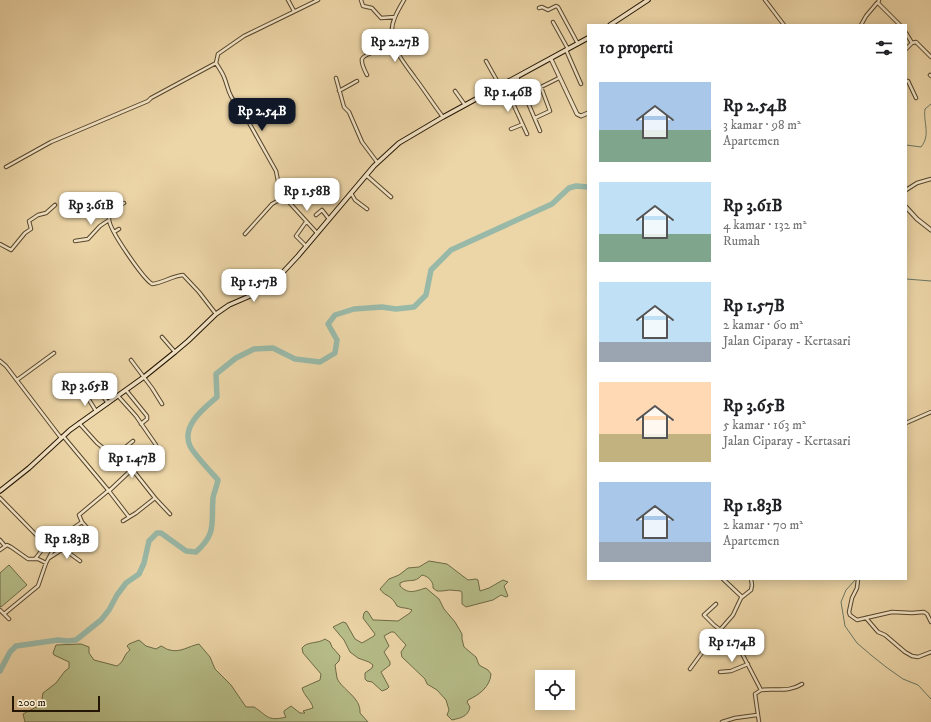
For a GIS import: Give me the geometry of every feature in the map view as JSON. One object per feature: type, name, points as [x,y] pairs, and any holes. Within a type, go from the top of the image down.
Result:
[{"type":"main road","points":[[612,24],[648,0]]},
{"type":"main road","points":[[0,491],[29,468],[62,437],[144,377],[175,352],[216,314],[272,284],[307,246],[377,162],[409,136],[587,39]]},
{"type":"street","points":[[288,0],[294,11]]},
{"type":"street","points":[[245,234],[277,200],[287,200],[292,197],[278,181],[276,171],[248,121],[248,118],[252,114],[252,109],[247,109],[234,100],[227,89],[224,77],[216,63],[218,54],[244,36],[318,0]]},
{"type":"street","points":[[361,0],[363,6],[372,8],[381,18],[395,17]]},
{"type":"street","points":[[404,0],[395,17],[392,33],[396,46],[404,65],[442,117]]},
{"type":"street","points":[[765,0],[783,24]]},
{"type":"street","points":[[862,24],[878,1],[899,24]]},
{"type":"street","points":[[539,8],[542,7],[548,10],[556,6],[558,7],[578,44]]},
{"type":"street","points":[[553,22],[567,50],[581,84]]},
{"type":"street","points":[[907,35],[912,43]]},
{"type":"street","points":[[907,48],[912,43],[916,42],[931,57]]},
{"type":"street","points":[[367,75],[362,60],[364,56],[396,46]]},
{"type":"street","points":[[551,59],[577,114],[581,116],[587,113]]},
{"type":"street","points":[[486,61],[502,85],[527,134]]},
{"type":"street","points":[[6,166],[50,142],[141,105],[149,101],[151,98],[216,63]]},
{"type":"street","points":[[517,77],[540,131]]},
{"type":"street","points":[[336,78],[344,107],[349,112],[362,142],[377,162]]},
{"type":"street","points":[[525,95],[559,78]]},
{"type":"street","points":[[339,91],[357,81]]},
{"type":"street","points":[[907,81],[916,98]]},
{"type":"street","points":[[535,118],[550,111],[541,87]]},
{"type":"street","points":[[456,91],[465,105]]},
{"type":"street","points":[[511,129],[521,124]]},
{"type":"street","points":[[366,175],[391,197]]},
{"type":"street","points":[[907,189],[917,183],[931,180]]},
{"type":"street","points":[[351,192],[355,200],[367,209]]},
{"type":"street","points":[[287,200],[317,233]]},
{"type":"street","points":[[124,203],[109,213],[109,220],[114,232],[125,250],[147,281],[152,284],[156,284],[169,278],[183,275],[216,314]]},
{"type":"street","points":[[0,244],[11,250],[25,233],[32,228],[29,221],[38,215],[46,213],[55,205]]},
{"type":"street","points":[[907,208],[917,219],[931,230]]},
{"type":"street","points":[[316,215],[322,210],[329,219]]},
{"type":"street","points":[[76,241],[88,239],[100,226],[109,220]]},
{"type":"street","points":[[306,222],[296,236],[307,246]]},
{"type":"street","points":[[114,232],[119,229]]},
{"type":"street","points":[[162,337],[175,352]]},
{"type":"street","points":[[18,380],[54,353]]},
{"type":"street","points":[[131,360],[162,404]]},
{"type":"street","points":[[0,361],[18,380],[62,437],[109,490],[129,517]]},
{"type":"street","points":[[126,390],[147,416],[147,419],[141,424]]},
{"type":"street","points":[[100,392],[108,403]]},
{"type":"street","points":[[86,395],[96,411]]},
{"type":"street","points":[[118,396],[156,445]]},
{"type":"street","points":[[907,423],[931,412]]},
{"type":"street","points":[[79,424],[97,444],[113,457],[118,465]]},
{"type":"street","points":[[104,465],[133,441]]},
{"type":"street","points":[[48,558],[89,532],[79,515],[145,457]]},
{"type":"street","points":[[132,469],[170,514]]},
{"type":"street","points":[[0,498],[45,544],[35,559]]},
{"type":"street","points":[[123,521],[155,498]]},
{"type":"street","points":[[4,614],[38,586],[48,558],[60,537],[82,522]]},
{"type":"street","points":[[0,540],[5,546]]},
{"type":"street","points":[[0,550],[5,546],[11,546],[28,559],[35,559],[46,563]]},
{"type":"street","points":[[64,548],[80,561]]},
{"type":"street","points":[[723,580],[742,597]]},
{"type":"street","points":[[690,669],[732,615],[742,597],[751,590],[751,580]]},
{"type":"street","points":[[858,580],[857,588],[852,598],[849,612],[850,615],[857,620],[892,612],[924,612],[927,614],[931,622]]},
{"type":"street","points":[[716,604],[704,615],[736,642],[760,690]]},
{"type":"street","points":[[0,610],[9,619]]},
{"type":"street","points":[[866,618],[878,632],[885,635],[904,652],[918,657],[931,652]]},
{"type":"street","points":[[720,672],[726,672],[748,664]]},
{"type":"street","points":[[759,722],[755,694],[760,690],[776,689],[785,691],[794,689],[802,684]]},
{"type":"street","points":[[722,722],[757,715]]},
{"type":"green space","points":[[429,561],[447,564],[468,580],[478,580],[480,591],[503,580],[508,582],[504,586],[508,596],[506,597],[501,595],[493,600],[466,607],[462,604],[461,591],[437,591],[433,588],[433,584],[430,580],[422,575],[417,579],[400,583],[400,586],[406,591],[415,591],[426,588],[439,599],[444,609],[455,622],[462,634],[464,647],[476,657],[479,665],[488,670],[491,674],[489,683],[486,687],[476,696],[468,700],[467,702],[470,707],[466,715],[452,720],[447,715],[449,710],[446,700],[437,690],[427,684],[425,679],[402,657],[401,652],[406,645],[394,632],[384,636],[389,646],[384,652],[390,662],[390,665],[381,672],[389,687],[382,691],[372,682],[365,679],[365,673],[372,668],[373,665],[358,658],[350,652],[344,640],[333,627],[343,622],[346,623],[355,639],[362,643],[375,634],[363,618],[366,611],[373,620],[398,621],[410,613],[412,610],[397,606],[393,599],[380,589],[389,579],[399,575],[408,568],[419,567]]},
{"type":"green space","points":[[9,565],[27,585],[1,607],[0,573]]},
{"type":"green space","points":[[325,639],[330,642],[332,647],[340,656],[339,661],[335,665],[339,682],[358,702],[360,713],[368,722],[25,722],[23,714],[44,703],[42,698],[43,693],[56,683],[69,668],[69,662],[54,655],[53,653],[56,645],[81,644],[89,647],[89,653],[94,660],[117,666],[130,650],[127,646],[139,640],[146,646],[156,649],[161,646],[168,650],[174,651],[199,644],[210,657],[215,669],[231,685],[246,707],[254,707],[268,717],[275,719],[286,717],[284,711],[291,706],[300,713],[305,713],[303,711],[313,708],[302,688],[320,680],[321,674],[303,653],[302,648],[307,644],[319,642]]},
{"type":"waterway","points":[[907,145],[921,147],[924,142],[926,138],[925,109],[931,104]]},
{"type":"waterway","points":[[0,671],[10,652],[16,646],[58,640],[76,640],[101,620],[126,583],[139,574],[144,563],[149,541],[157,533],[161,533],[186,551],[196,552],[203,545],[212,528],[213,498],[218,480],[202,463],[190,446],[188,432],[195,418],[217,397],[216,374],[236,358],[254,349],[273,348],[295,359],[320,362],[335,353],[337,340],[328,324],[335,315],[354,309],[382,307],[396,309],[414,307],[426,295],[431,270],[451,250],[552,204],[569,188],[576,186],[587,187]]},
{"type":"waterway","points":[[907,279],[931,281]]},
{"type":"waterway","points":[[855,580],[846,590],[841,602],[845,626],[857,643],[871,655],[903,679],[918,685],[931,699]]}]
